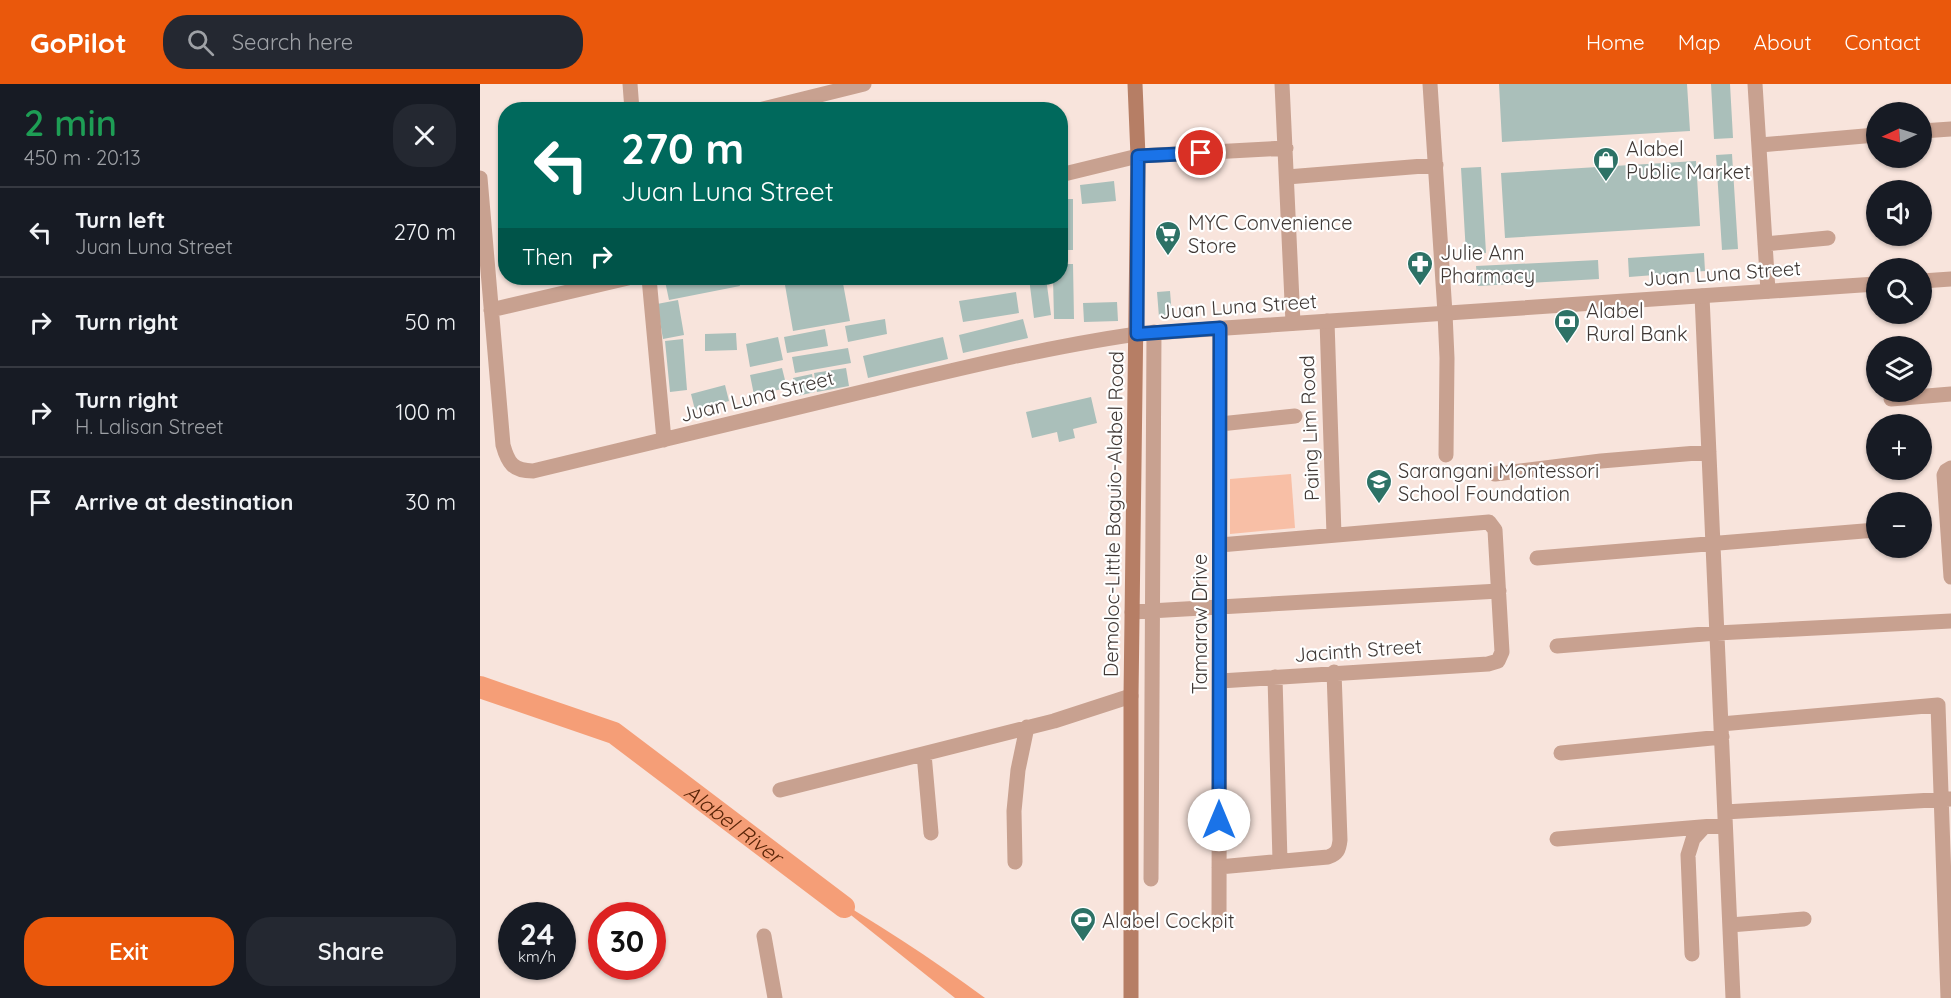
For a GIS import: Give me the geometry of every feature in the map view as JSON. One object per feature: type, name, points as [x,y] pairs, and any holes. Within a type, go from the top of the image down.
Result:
[{"type":"main road","name":"Demoloc-Little Baguio-Alabel Road","points":[[1131,998],[1131,696],[1138,156],[1135,84]]},
{"type":"main road","name":"Demoloc-Little Baguio-Alabel Road","points":[[1120,998],[1131,944]]},
{"type":"street","points":[[630,84],[631,102]]},
{"type":"street","points":[[791,102],[864,84]]},
{"type":"street","points":[[1282,84],[1293,323]]},
{"type":"street","points":[[1431,84],[1445,313],[1446,456]]},
{"type":"street","points":[[1755,84],[1768,291]]},
{"type":"street","points":[[1932,130],[1951,129]]},
{"type":"street","points":[[1760,145],[1866,136]]},
{"type":"street","points":[[1068,173],[1138,156],[1286,148]]},
{"type":"street","points":[[1287,177],[1436,165]]},
{"type":"street","points":[[480,178],[484,269],[491,310],[598,285]]},
{"type":"street","points":[[1766,244],[1828,238]]},
{"type":"street","points":[[1932,280],[1951,279]]},
{"type":"street","points":[[650,285],[664,440]]},
{"type":"street","name":"Juan Luna Street","points":[[491,310],[506,455],[510,463],[524,471],[533,471],[958,369],[1079,343],[1137,334],[1866,285]]},
{"type":"street","points":[[1702,296],[1733,998]]},
{"type":"street","name":"Paing Lim Road","points":[[1327,321],[1334,535]]},
{"type":"street","name":"Tamaraw Drive","points":[[1219,920],[1220,328]]},
{"type":"street","points":[[1151,879],[1154,332]]},
{"type":"street","points":[[1932,396],[1951,394]]},
{"type":"street","points":[[1220,424],[1295,416]]},
{"type":"street","points":[[1495,474],[1601,461],[1709,452]]},
{"type":"street","points":[[1951,468],[1946,471],[1944,481],[1951,577]]},
{"type":"street","points":[[1132,612],[1499,591],[1496,530],[1492,524],[1486,522],[1220,545]]},
{"type":"street","points":[[1537,558],[1866,531]]},
{"type":"street","name":"Jacinth Street","points":[[1220,681],[1488,664],[1498,661],[1502,652],[1499,591]]},
{"type":"street","points":[[1557,646],[1718,633],[1951,621]]},
{"type":"street","points":[[1219,867],[1328,857],[1337,853],[1340,848],[1334,672]]},
{"type":"street","points":[[1275,676],[1280,861]]},
{"type":"street","points":[[780,790],[1087,711],[1131,696]]},
{"type":"street","points":[[1561,753],[1938,705],[1946,800],[1948,998]]},
{"type":"street","points":[[1015,862],[1014,811],[1018,770],[1027,727]]},
{"type":"street","points":[[924,754],[931,833]]},
{"type":"street","points":[[1557,839],[1704,827],[1725,819],[1946,800]]},
{"type":"street","points":[[1692,954],[1688,855],[1693,839],[1704,827]]},
{"type":"street","points":[[1730,925],[1804,919]]},
{"type":"street","points":[[764,936],[775,998]]},
{"type":"shaded area","points":[[1291,474],[1295,528],[1230,534],[1230,479]]},
{"type":"shaded area","points":[[817,888],[902,941],[985,998],[955,998]]},
{"type":"building","points":[[1499,84],[1687,84],[1690,131],[1502,142]]},
{"type":"building","points":[[1711,84],[1730,84],[1733,138],[1714,139]]},
{"type":"building","points":[[1732,154],[1738,249],[1722,250],[1716,155]]},
{"type":"building","points":[[1696,161],[1700,226],[1505,238],[1501,173]]},
{"type":"building","points":[[1481,167],[1486,253],[1466,254],[1461,168]]},
{"type":"building","points":[[1114,181],[1116,201],[1082,204],[1080,185]]},
{"type":"building","points":[[1068,199],[1073,199],[1073,250],[1068,250]]},
{"type":"building","points":[[1704,253],[1705,271],[1629,277],[1628,258]]},
{"type":"building","points":[[1598,260],[1599,279],[1478,286],[1476,266]]},
{"type":"building","points":[[1068,264],[1073,264],[1074,319],[1054,319],[1053,285],[1068,285]]},
{"type":"building","points":[[666,285],[740,286],[669,300]]},
{"type":"building","points":[[785,285],[843,285],[850,321],[793,331]]},
{"type":"building","points":[[1030,285],[1047,285],[1051,315],[1034,318]]},
{"type":"building","points":[[1170,291],[1172,316],[1159,317],[1157,292]]},
{"type":"building","points":[[1016,292],[1019,313],[963,322],[959,301]]},
{"type":"building","points":[[678,300],[684,335],[663,339],[657,304]]},
{"type":"building","points":[[1117,302],[1118,321],[1084,322],[1083,303]]},
{"type":"building","points":[[885,319],[887,334],[848,342],[845,326]]},
{"type":"building","points":[[1023,319],[1028,338],[963,353],[959,335]]},
{"type":"building","points":[[825,329],[828,346],[787,353],[784,337]]},
{"type":"building","points":[[736,333],[737,350],[705,351],[705,334]]},
{"type":"building","points":[[778,337],[783,360],[750,367],[746,344]]},
{"type":"building","points":[[943,337],[948,359],[868,378],[863,356]]},
{"type":"building","points":[[683,339],[687,390],[670,392],[665,341]]},
{"type":"building","points":[[848,348],[851,363],[795,373],[792,357]]},
{"type":"building","points":[[782,368],[787,388],[754,395],[750,375]]},
{"type":"building","points":[[846,368],[849,386],[817,392],[814,373]]},
{"type":"building","points":[[812,374],[815,392],[797,396],[793,378]]},
{"type":"building","points":[[725,385],[729,401],[695,410],[691,394]]},
{"type":"building","points":[[1091,397],[1097,423],[1073,429],[1075,438],[1059,442],[1057,432],[1032,438],[1026,412]]},
{"type":"waterway","name":"Alabel River","points":[[480,687],[614,733],[844,907]]},
{"type":"place","name":"Alabel Public Market","points":[[1606,183]]},
{"type":"place","name":"MYC Convenience Store","points":[[1168,257]]},
{"type":"place","name":"Julie Ann Pharmacy","points":[[1420,287]]},
{"type":"place","name":"Alabel Rural Bank","points":[[1567,345]]},
{"type":"place","name":"Sarangani Montessori School Foundation","points":[[1379,505]]},
{"type":"place","name":"Alabel Cockpit","points":[[1083,943]]},
{"type":"route","points":[[1201,153],[1138,156],[1137,334],[1220,328],[1219,820]]}]
